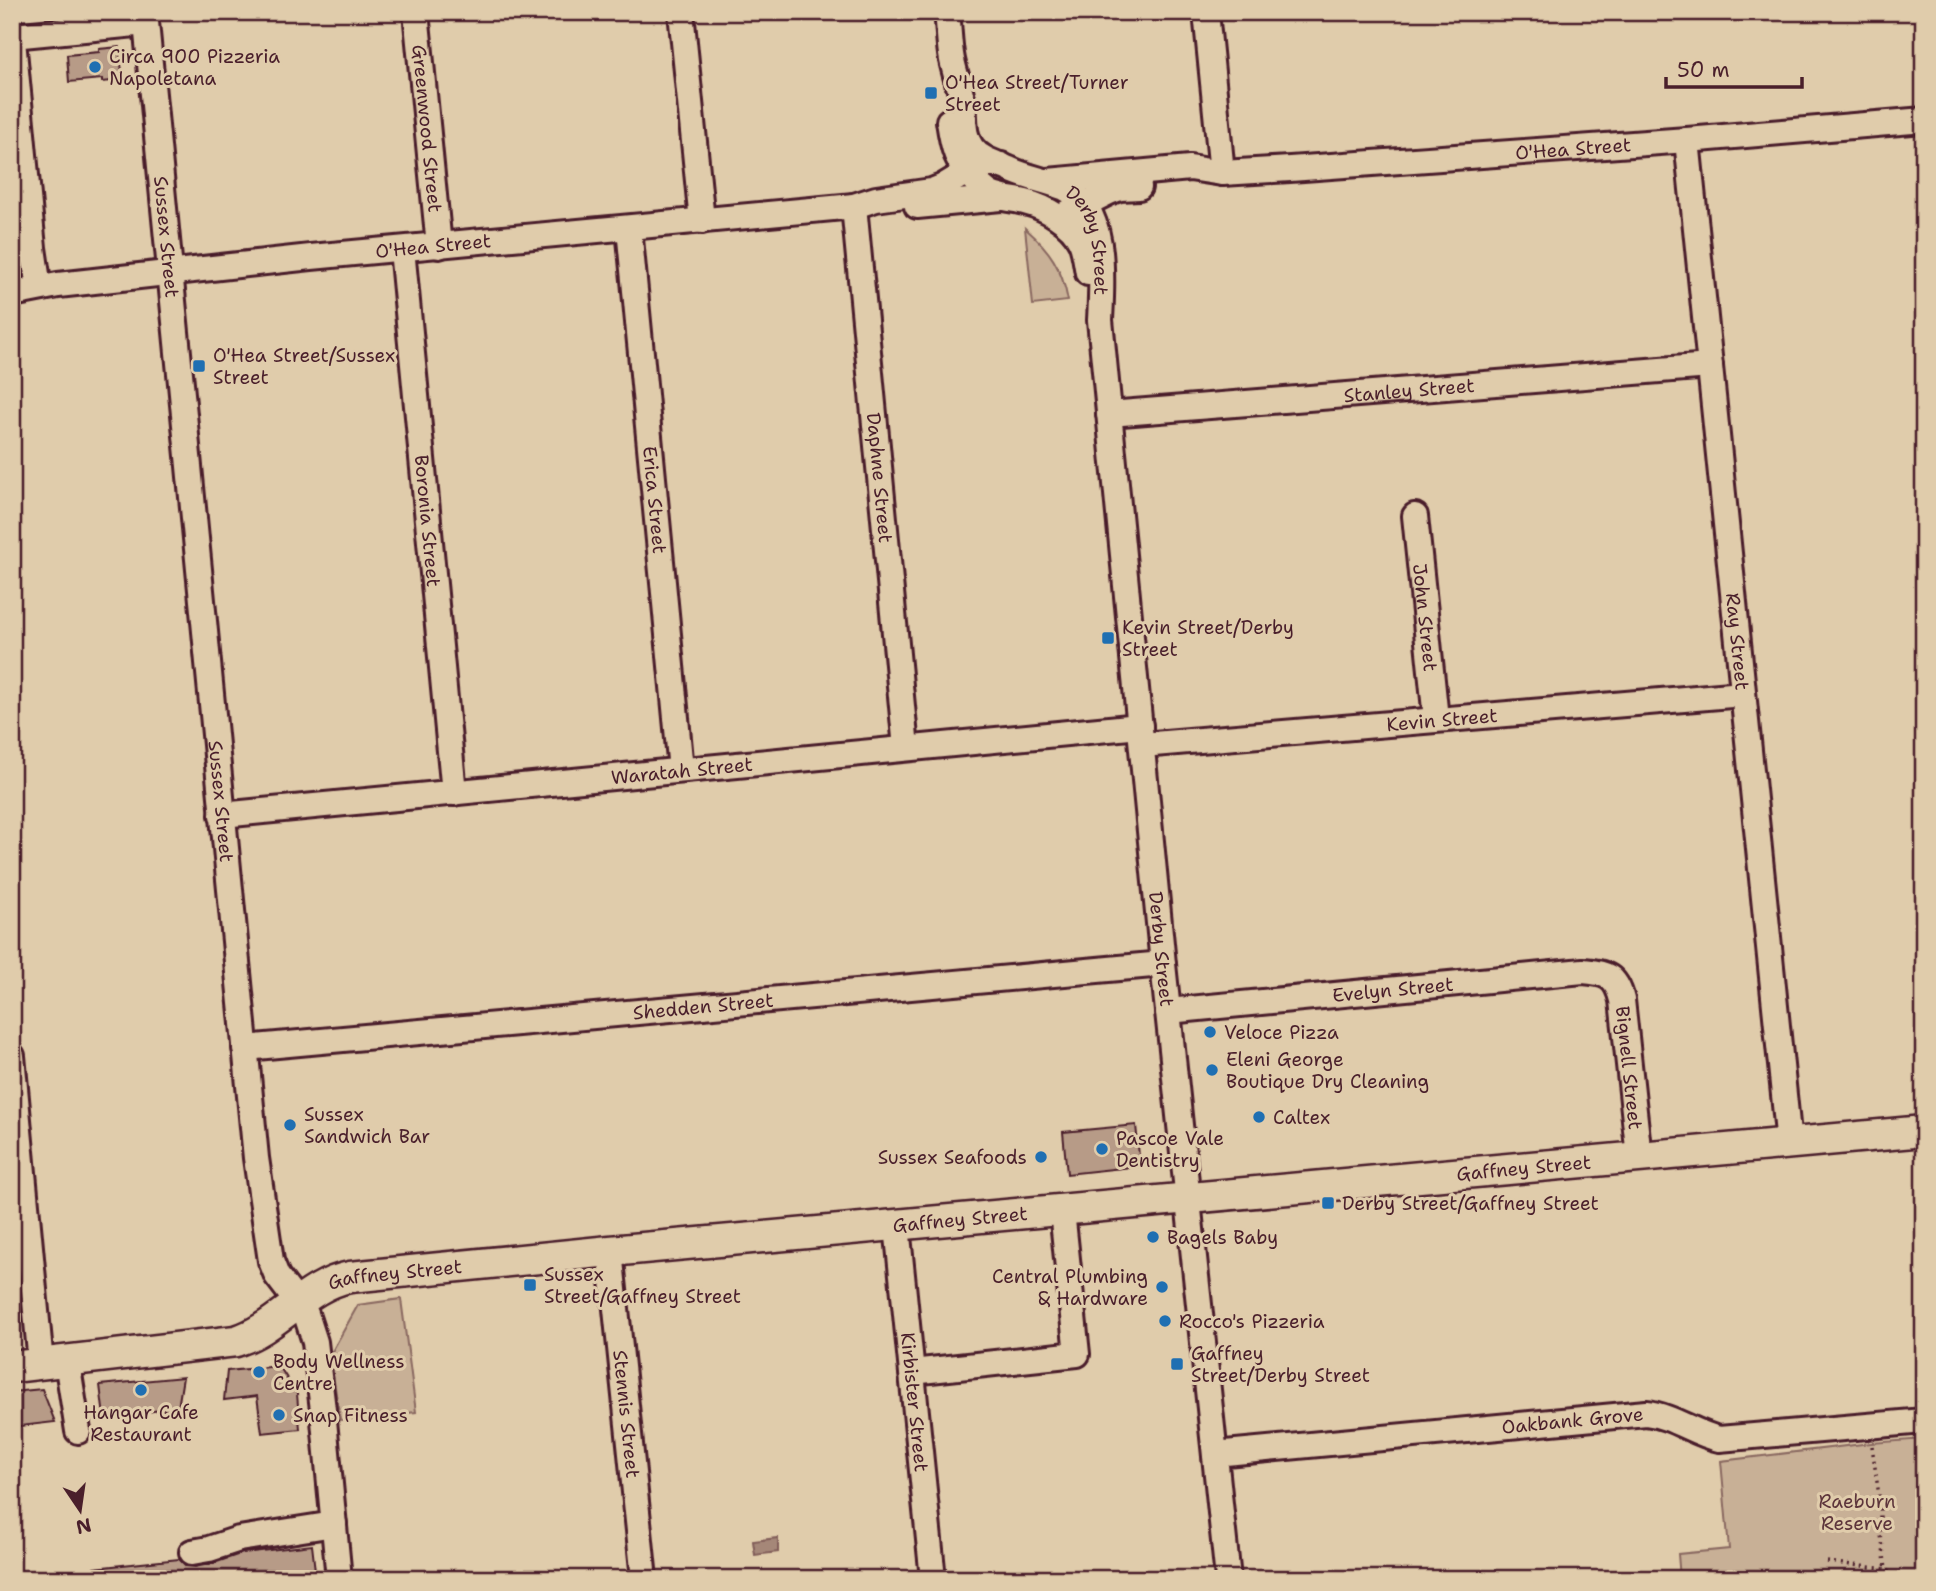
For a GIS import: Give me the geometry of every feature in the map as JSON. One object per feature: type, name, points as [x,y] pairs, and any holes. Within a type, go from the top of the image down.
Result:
[{"type":"main road","name":"Gaffney Street","points":[[40,1364],[236,1341],[258,1332],[298,1303],[326,1286],[346,1278],[610,1251],[1924,1131]]},
{"type":"street","name":"Greenwood Street","points":[[416,12],[439,246]]},
{"type":"street","points":[[681,12],[702,220]]},
{"type":"street","points":[[947,12],[951,57],[963,102],[968,142],[983,158],[1027,177],[1040,193]]},
{"type":"street","points":[[1206,12],[1222,173]]},
{"type":"street","points":[[13,36],[145,18]]},
{"type":"street","name":"Sussex Street","points":[[145,18],[256,1158],[271,1261],[277,1276],[306,1314],[315,1342],[339,1579]]},
{"type":"street","points":[[12,30],[39,288]]},
{"type":"street","points":[[951,57],[947,104],[952,142],[958,161],[988,192],[1001,198]]},
{"type":"street","name":"O'Hea Street","points":[[1040,193],[1058,213],[1067,213],[1120,188],[1192,182],[1222,173],[1688,140],[1924,120]]},
{"type":"street","name":"Ray Street","points":[[1688,140],[1789,1143]]},
{"type":"street","name":"O'Hea Street","points":[[12,294],[39,288],[311,257],[854,206],[876,199],[932,191],[965,171],[981,165],[1001,165]]},
{"type":"street","name":"O'Hea Street","points":[[1040,193],[1190,168],[1222,173]]},
{"type":"street","name":"Derby Street","points":[[1001,198],[1040,193],[1075,231],[1081,241],[1100,320]]},
{"type":"street","name":"O'Hea Street","points":[[854,206],[877,211],[1001,198]]},
{"type":"street","name":"Derby Street","points":[[1084,205],[1096,230],[1102,275],[1100,320],[1109,414],[1163,964],[1228,1579]]},
{"type":"street","name":"Daphne Street","points":[[854,206],[906,748]]},
{"type":"street","name":"Erica Street","points":[[629,228],[681,771]]},
{"type":"street","name":"Boronia Street","points":[[402,249],[454,793]]},
{"type":"street","name":"Stanley Street","points":[[1109,414],[1710,366]]},
{"type":"street","name":"John Street","points":[[1415,516],[1436,719]]},
{"type":"street","name":"Kevin Street","points":[[1141,735],[1436,719],[1743,694]]},
{"type":"street","name":"Waratah Street","points":[[222,814],[906,748],[1141,735]]},
{"type":"street","name":"Shedden Street","points":[[245,1048],[1163,964]]},
{"type":"street","name":"Evelyn Street","points":[[1168,1010],[1583,971],[1602,973],[1614,980]]},
{"type":"street","name":"Bignell Street","points":[[1614,980],[1622,1000],[1639,1157]]},
{"type":"street","points":[[12,1056],[40,1364],[78,1431]]},
{"type":"street","points":[[912,1372],[1077,1354],[1062,1211]]},
{"type":"street","name":"Kirbister Street","points":[[897,1226],[933,1579]]},
{"type":"street","name":"Stennis Street","points":[[610,1251],[644,1579]]},
{"type":"street","name":"Oakbank Grove","points":[[1215,1454],[1646,1413],[1668,1417],[1700,1434],[1719,1439],[1924,1421]]},
{"type":"street","points":[[192,1552],[239,1539],[334,1524]]},
{"type":"path","points":[[1871,1443],[1886,1569],[1894,1579]]},
{"type":"path","points":[[1827,1563],[1886,1569]]},
{"type":"path","points":[[1880,1579],[1886,1569]]},
{"type":"green space","points":[[1025,228],[1054,260],[1068,301],[1033,305]]},
{"type":"green space","points":[[401,1299],[416,1412],[340,1420],[330,1355],[358,1305]]},
{"type":"green space","name":"Raeburn Reserve","points":[[1924,1439],[1924,1579],[1680,1579],[1678,1554],[1729,1549],[1721,1461]]},
{"type":"shaded area","points":[[778,1538],[778,1552],[755,1555],[753,1541]]},
{"type":"building","name":"Circa 900 Pizzeria Napoletana","points":[[119,47],[123,80],[69,82],[67,55]]},
{"type":"building","name":"Pascoe Vale Dentistry","points":[[1136,1125],[1140,1166],[1067,1174],[1063,1132]]},
{"type":"building","name":"Snap Fitness","points":[[279,1366],[297,1394],[300,1429],[262,1433],[257,1396],[224,1400],[227,1371]]},
{"type":"building","points":[[183,1377],[178,1408],[104,1417],[100,1385]]},
{"type":"building","points":[[42,1389],[55,1422],[12,1427],[12,1392]]},
{"type":"building","points":[[312,1545],[316,1579],[86,1579],[85,1569],[179,1559],[186,1566],[195,1567],[243,1553]]},
{"type":"place","name":"Circa 900 Pizzeria Napoletana","points":[[95,67]]},
{"type":"place","name":"O'Hea Street/Turner Street","points":[[931,93]]},
{"type":"place","name":"O'Hea Street/Sussex Street","points":[[199,366]]},
{"type":"place","name":"Kevin Street/Derby Street","points":[[1108,638]]},
{"type":"place","name":"Veloce Pizza","points":[[1210,1032]]},
{"type":"place","name":"Eleni George Boutique Dry Cleaning","points":[[1212,1070]]},
{"type":"place","name":"Caltex","points":[[1259,1117]]},
{"type":"place","name":"Sussex Sandwich Bar","points":[[290,1125]]},
{"type":"place","name":"Pascoe Vale Dentistry","points":[[1102,1149]]},
{"type":"place","name":"Sussex Seafoods","points":[[1041,1157]]},
{"type":"place","name":"Derby Street/Gaffney Street","points":[[1328,1203]]},
{"type":"place","name":"Bagels Baby","points":[[1153,1237]]},
{"type":"place","name":"Sussex Street/Gaffney Street","points":[[530,1285]]},
{"type":"place","name":"Central Plumbing & Hardware","points":[[1162,1287]]},
{"type":"place","name":"Rocco's Pizzeria","points":[[1165,1321]]},
{"type":"place","name":"Gaffney Street/Derby Street","points":[[1177,1364]]},
{"type":"place","name":"Body Wellness Centre","points":[[259,1372]]},
{"type":"place","name":"Hangar Cafe Restaurant","points":[[141,1390]]},
{"type":"place","name":"Snap Fitness","points":[[279,1415]]}]
